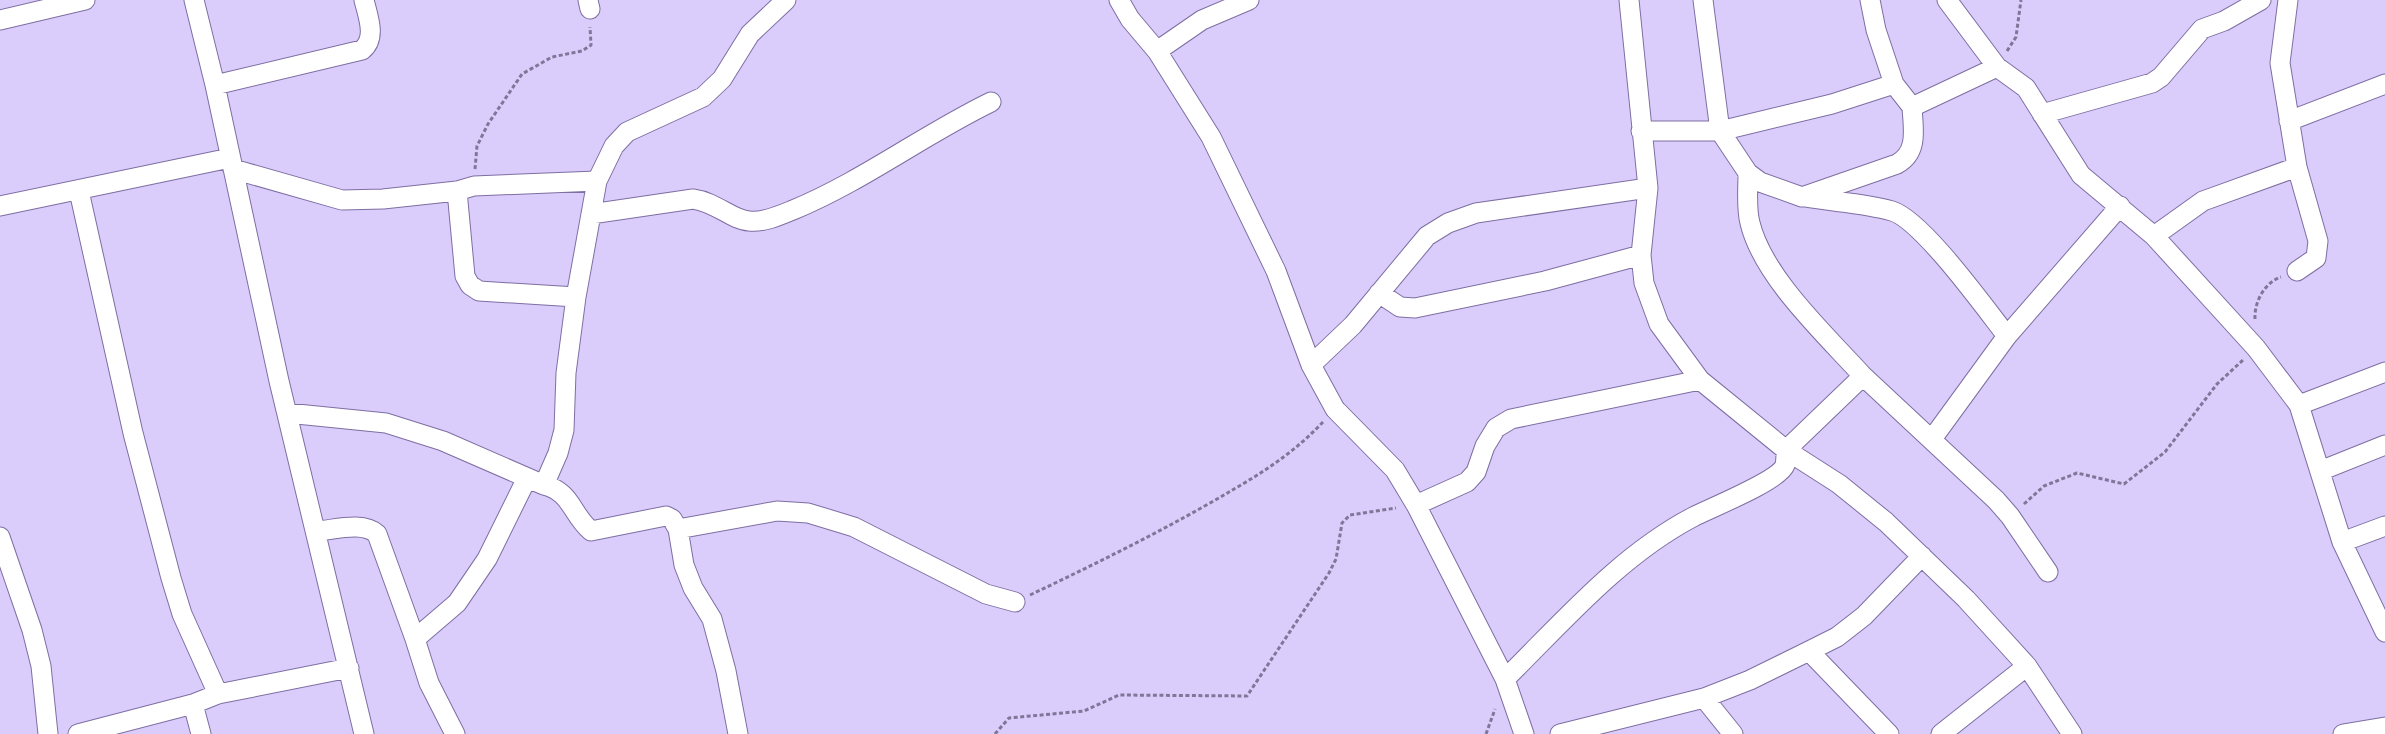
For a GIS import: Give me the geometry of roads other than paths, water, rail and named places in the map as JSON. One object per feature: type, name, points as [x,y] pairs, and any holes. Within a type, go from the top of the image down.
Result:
[{"type":"street","points":[[0,20],[85,0]]},
{"type":"street","points":[[194,0],[215,85],[287,413],[364,734]]},
{"type":"street","points":[[215,85],[362,50],[369,44],[371,37],[364,0]]},
{"type":"street","points":[[1119,0],[1130,19],[1157,51],[1211,137],[1276,271],[1311,365],[1335,409],[1395,470],[1416,505],[1505,679],[1524,734]]},
{"type":"street","points":[[1157,51],[1202,20],[1249,0]]},
{"type":"street","points":[[1629,0],[1648,188],[1641,255],[1644,283],[1659,324],[1700,380],[1786,450],[1839,484],[1886,522],[1922,556],[1996,630],[2027,666],[2072,734]]},
{"type":"street","points":[[1703,0],[1720,132],[1748,173],[1760,182],[1802,197],[1893,211],[1909,220],[1927,238],[2007,336]]},
{"type":"street","points":[[1802,197],[1905,160],[1914,143],[1912,107],[1894,84],[1876,30],[1870,0]]},
{"type":"street","points":[[1946,0],[1997,66],[2026,88],[2081,174],[2154,236],[2256,348],[2299,404],[2342,542],[2385,632]]},
{"type":"street","points":[[2042,114],[2152,83],[2161,77],[2202,29],[2224,21],[2261,0]]},
{"type":"street","points":[[2288,0],[2280,63],[2296,167],[2318,242],[2316,258],[2296,271]]},
{"type":"street","points":[[416,639],[456,602],[487,559],[536,482],[558,453],[564,430],[566,373],[576,296],[597,181],[614,146],[628,132],[703,97],[722,79],[750,34],[781,1]]},
{"type":"street","points":[[1912,107],[1997,66]]},
{"type":"street","points":[[1641,131],[1720,132],[1832,104],[1894,84]]},
{"type":"street","points":[[2288,121],[2385,84]]},
{"type":"street","points":[[592,214],[693,199],[707,201],[740,220],[750,222],[781,214],[821,198],[990,102]]},
{"type":"street","points":[[0,206],[232,164],[342,200],[383,199],[466,188],[538,182],[597,181]]},
{"type":"street","points":[[2154,236],[2203,201],[2296,167]]},
{"type":"street","points":[[1748,173],[1749,221],[1764,262],[1863,376],[1996,500],[2010,516],[2048,572]]},
{"type":"street","points":[[466,188],[465,276],[470,285],[479,291],[576,296]]},
{"type":"street","points":[[1311,365],[1353,325],[1427,236],[1448,223],[1476,213],[1648,188]]},
{"type":"street","points":[[80,190],[133,433],[172,578],[182,614],[218,694]]},
{"type":"street","points":[[1932,439],[2007,336],[2120,206]]},
{"type":"street","points":[[1379,294],[1400,308],[1416,308],[1545,280],[1641,255]]},
{"type":"street","points":[[2299,404],[2385,372]]},
{"type":"street","points":[[1505,679],[1604,581],[1658,539],[1691,518],[1774,478],[1785,464],[1786,450],[1863,376]]},
{"type":"street","points":[[1416,505],[1467,482],[1476,472],[1485,446],[1496,428],[1512,419],[1700,380]]},
{"type":"street","points":[[287,413],[386,423],[444,441],[536,482],[557,488],[565,495],[581,523],[591,531],[666,516],[672,519],[678,529],[684,565],[693,588],[712,620],[726,671],[738,734]]},
{"type":"street","points":[[2320,471],[2385,445]]},
{"type":"street","points":[[678,529],[777,511],[808,514],[854,527],[986,594],[1015,602]]},
{"type":"street","points":[[2342,542],[2385,526]]},
{"type":"street","points":[[316,531],[362,527],[371,528],[377,534],[416,639],[429,683],[455,734]]},
{"type":"street","points":[[0,537],[32,630],[41,666],[48,734]]},
{"type":"street","points":[[1560,734],[1704,698],[1750,680],[1809,651],[1837,637],[1864,616],[1922,556]]},
{"type":"street","points":[[1809,651],[1890,734]]},
{"type":"street","points":[[1941,734],[2027,666]]},
{"type":"street","points":[[78,734],[193,704],[218,694],[349,668]]},
{"type":"street","points":[[1704,698],[1733,734]]},
{"type":"street","points":[[193,704],[201,734]]},
{"type":"street","points":[[2343,734],[2385,727]]}]
